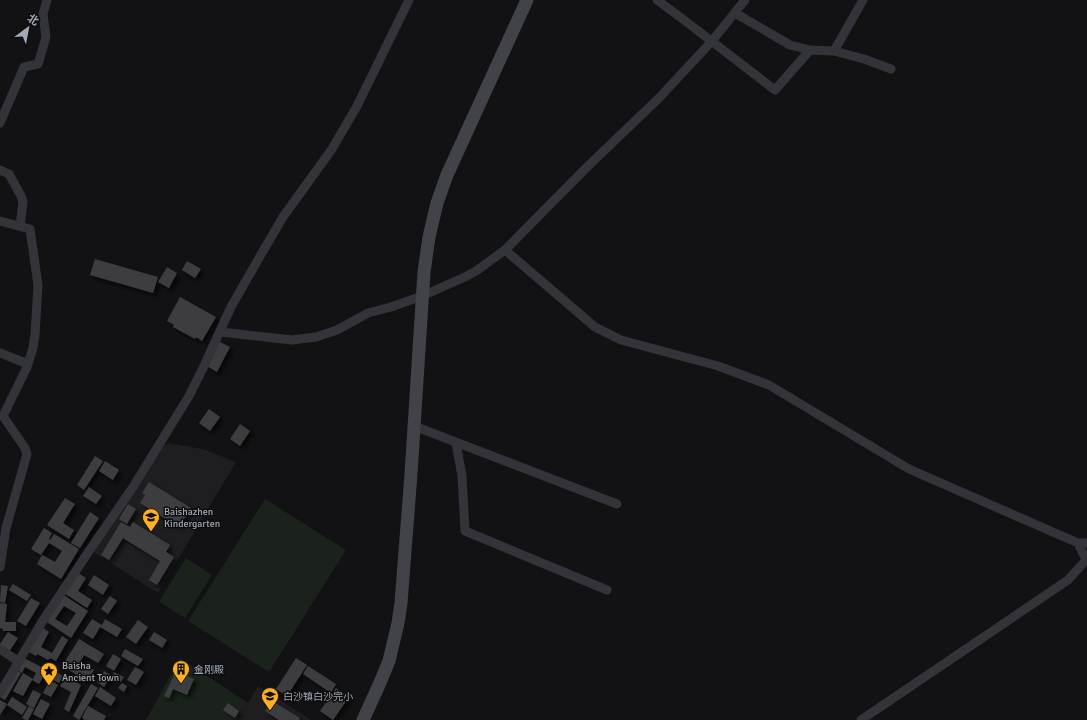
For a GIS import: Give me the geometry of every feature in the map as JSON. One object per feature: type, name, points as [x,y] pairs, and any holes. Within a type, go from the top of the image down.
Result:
[{"type":"main road","points":[[363,720],[389,661],[398,623],[414,426],[422,296],[429,237],[437,203],[445,182],[528,0]]},
{"type":"street","points":[[0,123],[24,67],[38,64],[46,37],[43,14],[47,0]]},
{"type":"street","points":[[0,694],[18,661],[89,551],[133,487],[189,396],[221,332],[231,307],[283,217],[332,149],[357,106],[409,0]]},
{"type":"street","points":[[657,0],[775,90],[810,50]]},
{"type":"street","points":[[221,332],[292,340],[316,337],[337,330],[368,312],[391,307],[422,296],[464,277],[488,263],[505,250],[658,98],[712,41],[745,0]]},
{"type":"street","points":[[834,51],[863,0]]},
{"type":"street","points":[[735,13],[790,45],[810,50],[834,51],[864,59],[891,69]]},
{"type":"street","points":[[0,170],[11,176],[21,196],[23,202],[20,226]]},
{"type":"street","points":[[0,221],[30,228],[38,285],[35,335],[28,364],[3,416],[25,448],[27,454],[6,528],[0,567]]},
{"type":"street","points":[[505,250],[595,327],[603,332],[630,343],[723,367],[775,388],[861,440],[892,461],[1082,543],[1086,560],[1068,580],[861,720]]},
{"type":"street","points":[[0,353],[28,364]]},
{"type":"street","points":[[414,426],[617,504]]},
{"type":"street","points":[[456,443],[462,476],[465,531],[607,590]]},
{"type":"street","points":[[0,649],[18,661]]},
{"type":"shaded area","name":"Baishazhen Kindergarten","points":[[168,443],[203,449],[236,462],[158,593],[92,551],[120,513],[159,448]]},
{"type":"shaded area","points":[[265,499],[346,550],[269,672],[188,621]]},
{"type":"shaded area","points":[[186,558],[212,575],[185,618],[159,602]]},
{"type":"shaded area","points":[[180,658],[248,703],[238,720],[146,720]]},
{"type":"shaded area","name":"白沙镇白沙完小","points":[[258,686],[311,720],[238,720]]},
{"type":"building","points":[[95,259],[158,277],[153,293],[90,275]]},
{"type":"building","points":[[187,261],[201,269],[195,278],[182,270]]},
{"type":"building","points":[[167,267],[177,273],[169,288],[158,282]]},
{"type":"building","points":[[180,297],[216,317],[202,341],[196,337],[195,339],[173,327],[174,325],[167,321]]},
{"type":"building","points":[[218,341],[230,347],[217,372],[205,365]]},
{"type":"building","points":[[209,409],[220,417],[210,431],[199,423]]},
{"type":"building","points":[[240,424],[250,431],[240,446],[230,439]]},
{"type":"building","points":[[95,456],[103,461],[84,490],[77,485]]},
{"type":"building","points":[[105,461],[119,470],[113,480],[99,471]]},
{"type":"building","points":[[149,482],[191,508],[179,527],[140,503],[145,495],[142,493]]},
{"type":"building","points":[[89,487],[102,496],[96,504],[83,496]]},
{"type":"building","points":[[65,498],[75,504],[63,523],[74,530],[69,539],[47,525]]},
{"type":"building","points":[[128,504],[136,509],[127,524],[119,519]]},
{"type":"building","points":[[90,512],[99,518],[80,548],[71,543]]},
{"type":"building","points":[[121,522],[130,527],[133,522],[170,545],[166,552],[174,557],[157,585],[149,580],[160,561],[123,538],[109,560],[101,555]]},
{"type":"building","points":[[44,528],[52,533],[49,539],[50,540],[54,534],[79,549],[61,579],[37,564],[42,555],[55,562],[62,551],[49,543],[41,555],[31,549]]},
{"type":"building","points":[[77,572],[86,578],[78,591],[92,600],[87,608],[64,593]]},
{"type":"building","points":[[94,575],[109,585],[103,595],[88,585]]},
{"type":"building","points":[[13,584],[31,595],[27,601],[9,590]]},
{"type":"building","points":[[1,585],[8,586],[5,603],[0,602]]},
{"type":"building","points":[[62,594],[88,611],[71,638],[44,620]],"holes":[[[64,606],[76,613],[67,626],[55,619]]]},
{"type":"building","points":[[110,596],[117,601],[108,614],[101,609]]},
{"type":"building","points":[[31,598],[40,603],[26,626],[17,621]]},
{"type":"building","points":[[0,603],[7,604],[5,622],[16,622],[16,631],[3,631],[3,629],[0,628]]},
{"type":"building","points":[[92,619],[102,625],[105,619],[122,629],[117,637],[100,627],[93,639],[83,633]]},
{"type":"building","points":[[138,620],[148,627],[136,644],[126,637]]},
{"type":"building","points":[[40,626],[49,632],[41,647],[52,653],[62,636],[68,640],[56,661],[50,658],[48,660],[37,654],[36,656],[27,651]]},
{"type":"building","points":[[8,632],[18,638],[9,652],[0,646]]},
{"type":"building","points":[[154,632],[167,640],[162,648],[149,640]]},
{"type":"building","points":[[79,639],[104,654],[98,663],[84,655],[80,662],[94,670],[87,681],[62,666]]},
{"type":"building","points":[[125,649],[143,659],[138,666],[121,656]]},
{"type":"building","points":[[113,654],[121,659],[114,671],[106,666]]},
{"type":"building","points":[[20,656],[49,671],[39,684],[32,680],[23,696],[13,691],[23,673],[33,679],[36,673],[25,667],[22,673],[14,668]]},
{"type":"building","points":[[296,658],[307,665],[287,696],[276,689]]},
{"type":"building","points":[[308,666],[336,684],[331,693],[303,674]]},
{"type":"building","points":[[135,667],[144,672],[136,685],[127,680]]},
{"type":"building","points":[[13,669],[21,673],[5,700],[0,697]]},
{"type":"building","points":[[54,671],[63,676],[59,683],[50,678]]},
{"type":"building","points":[[104,671],[111,675],[104,687],[97,682]]},
{"type":"building","name":"金刚殿","points":[[176,671],[194,679],[187,695],[173,689],[169,698],[164,696]]},
{"type":"building","points":[[114,672],[124,677],[121,682],[112,676]]},
{"type":"building","points":[[66,676],[81,685],[69,712],[64,709],[71,692],[60,686]]},
{"type":"building","points":[[50,680],[58,685],[51,697],[43,693]]},
{"type":"building","points":[[122,683],[127,686],[124,692],[118,688]]},
{"type":"building","points":[[91,684],[98,688],[79,720],[73,716]]},
{"type":"building","points":[[100,687],[116,698],[111,706],[95,696]]},
{"type":"building","points":[[336,688],[349,697],[333,720],[320,711]]},
{"type":"building","points":[[33,690],[41,694],[34,708],[26,704]]},
{"type":"building","points":[[12,697],[27,707],[22,715],[7,705]]},
{"type":"building","points":[[41,699],[50,704],[42,719],[33,714]]},
{"type":"building","points":[[0,700],[7,704],[0,715]]},
{"type":"building","points":[[272,701],[300,718],[299,720],[279,720],[265,711]]},
{"type":"building","points":[[228,703],[239,711],[235,718],[223,710]]},
{"type":"building","points":[[29,706],[34,709],[28,720],[26,720],[22,718]]},
{"type":"building","points":[[88,706],[106,716],[104,720],[85,720],[82,718]]},
{"type":"place","name":"Baishazhen Kindergarten","points":[[151,532]]},
{"type":"place","name":"金刚殿","points":[[181,684]]},
{"type":"place","name":"Baisha Ancient Town","points":[[49,686]]},
{"type":"place","name":"白沙镇白沙完小","points":[[270,711]]}]
